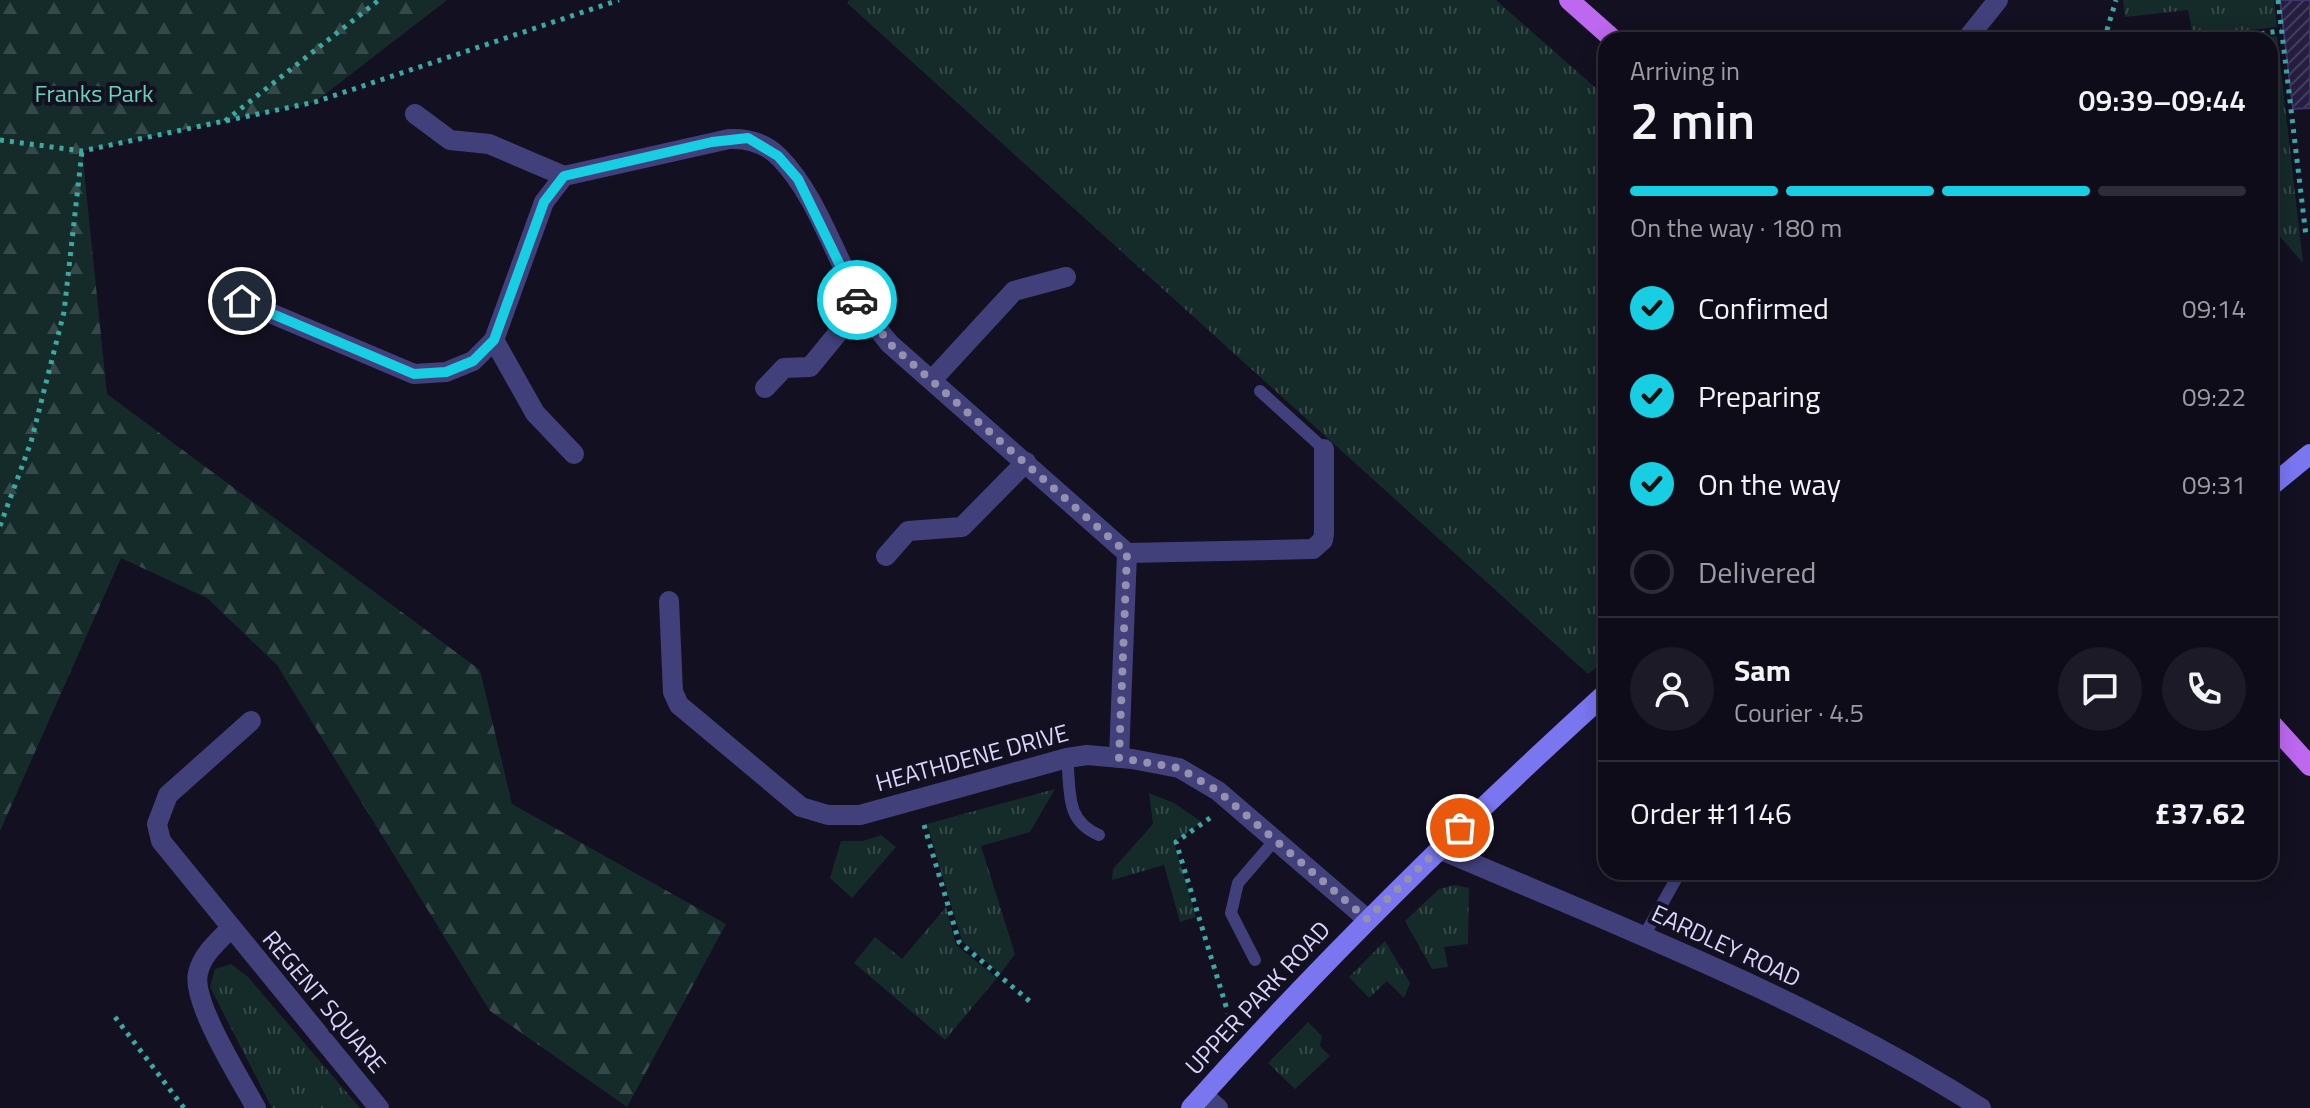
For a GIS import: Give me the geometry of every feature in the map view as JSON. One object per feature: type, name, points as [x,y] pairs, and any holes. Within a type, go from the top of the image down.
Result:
[{"type":"main road","points":[[1569,0],[1605,32]]},
{"type":"main road","points":[[2278,731],[2310,766]]},
{"type":"street","points":[[1972,32],[1998,0]]},
{"type":"street","points":[[415,114],[450,140],[489,144],[564,176],[712,142],[748,138],[778,156],[798,179],[860,306],[890,344],[1127,553],[1313,549],[1323,540],[1324,533],[1324,449]]},
{"type":"street","points":[[242,301],[414,374],[446,372],[473,361],[494,340],[544,202],[564,176]]},
{"type":"street","points":[[932,380],[1014,291],[1066,277]]},
{"type":"street","points":[[765,388],[784,368],[810,367],[860,306]]},
{"type":"street","points":[[494,340],[535,413],[574,454]]},
{"type":"street","points":[[2278,480],[2310,454]]},
{"type":"street","points":[[886,556],[908,531],[962,527],[1026,462]]},
{"type":"street","points":[[1119,758],[1127,553]]},
{"type":"street","name":"HEATHDENE DRIVE","points":[[669,601],[673,692],[689,716],[801,807],[844,817],[916,801],[1067,758],[1119,758],[1179,768],[1218,791],[1367,919]]},
{"type":"street","name":"UPPER PARK ROAD","points":[[1204,1104],[1367,919],[1503,786],[1598,700]]},
{"type":"street","name":"REGENT SQUARE","points":[[251,721],[168,795],[157,824],[161,841],[379,1108]]},
{"type":"street","name":"EARDLEY ROAD","points":[[1439,849],[1644,936],[1863,1040],[1981,1108]]},
{"type":"street","name":"REGENT SQUARE","points":[[230,929],[208,952],[197,974],[199,997],[256,1108]]},
{"type":"lane","points":[[1260,391],[1324,449]]},
{"type":"lane","points":[[1067,758],[1074,817],[1083,829],[1099,835]]},
{"type":"lane","points":[[1255,960],[1231,913],[1238,883],[1275,840]]},
{"type":"lane","points":[[1644,936],[1676,880]]},
{"type":"path","points":[[224,121],[379,0]]},
{"type":"path","points":[[0,140],[82,151],[315,102],[619,0]]},
{"type":"path","points":[[2106,32],[2116,0]]},
{"type":"path","points":[[2278,0],[2306,236]]},
{"type":"path","points":[[2274,32],[2282,31]]},
{"type":"path","points":[[0,526],[31,442],[64,312],[82,151]]},
{"type":"path","points":[[916,801],[959,942],[1033,1004]]},
{"type":"path","points":[[115,1017],[184,1108]]},
{"type":"green space","name":"Franks Park","points":[[0,0],[447,0],[315,102],[82,151],[107,394],[480,670],[512,804],[726,924],[627,1107],[490,1011],[277,665],[207,598],[121,558],[0,831]]},
{"type":"green space","points":[[849,0],[1496,0],[1598,90],[1598,666],[1588,674],[847,3]]},
{"type":"green space","points":[[2123,0],[2274,0],[2277,27],[2192,32],[2188,10],[2125,17]]},
{"type":"green space","points":[[2278,45],[2303,263],[2278,234]]},
{"type":"green space","points":[[1055,789],[1030,832],[981,846],[1015,954],[1000,974],[962,941],[927,824]]},
{"type":"green space","points":[[1149,793],[1174,803],[1202,822],[1174,842],[1196,917],[1180,922],[1164,865],[1112,880],[1113,869],[1153,824]]},
{"type":"green space","points":[[881,835],[896,847],[852,898],[830,878],[841,841],[863,841]]},
{"type":"green space","points":[[1455,885],[1469,888],[1468,944],[1444,947],[1448,967],[1432,969],[1405,921],[1439,889]]},
{"type":"green space","points":[[946,907],[956,945],[997,978],[945,1040],[854,963],[875,937],[902,959]]},
{"type":"green space","points":[[1385,941],[1410,983],[1404,998],[1387,981],[1369,998],[1349,977]]},
{"type":"green space","points":[[231,964],[248,977],[360,1108],[272,1108],[210,987],[215,969]]},
{"type":"green space","points":[[1308,1022],[1322,1036],[1320,1046],[1330,1056],[1295,1089],[1268,1063]]},
{"type":"building","points":[[2280,0],[2310,0],[2310,108],[2293,109]]},
{"type":"way so far","points":[[857,300],[875,328],[890,344],[1127,553],[1119,758],[1179,768],[1218,791],[1367,919],[1460,828]]},
{"type":"route","points":[[242,301],[414,374],[446,372],[473,361],[494,340],[544,202],[564,176],[712,142],[748,138],[778,156],[798,179],[857,300]]}]
